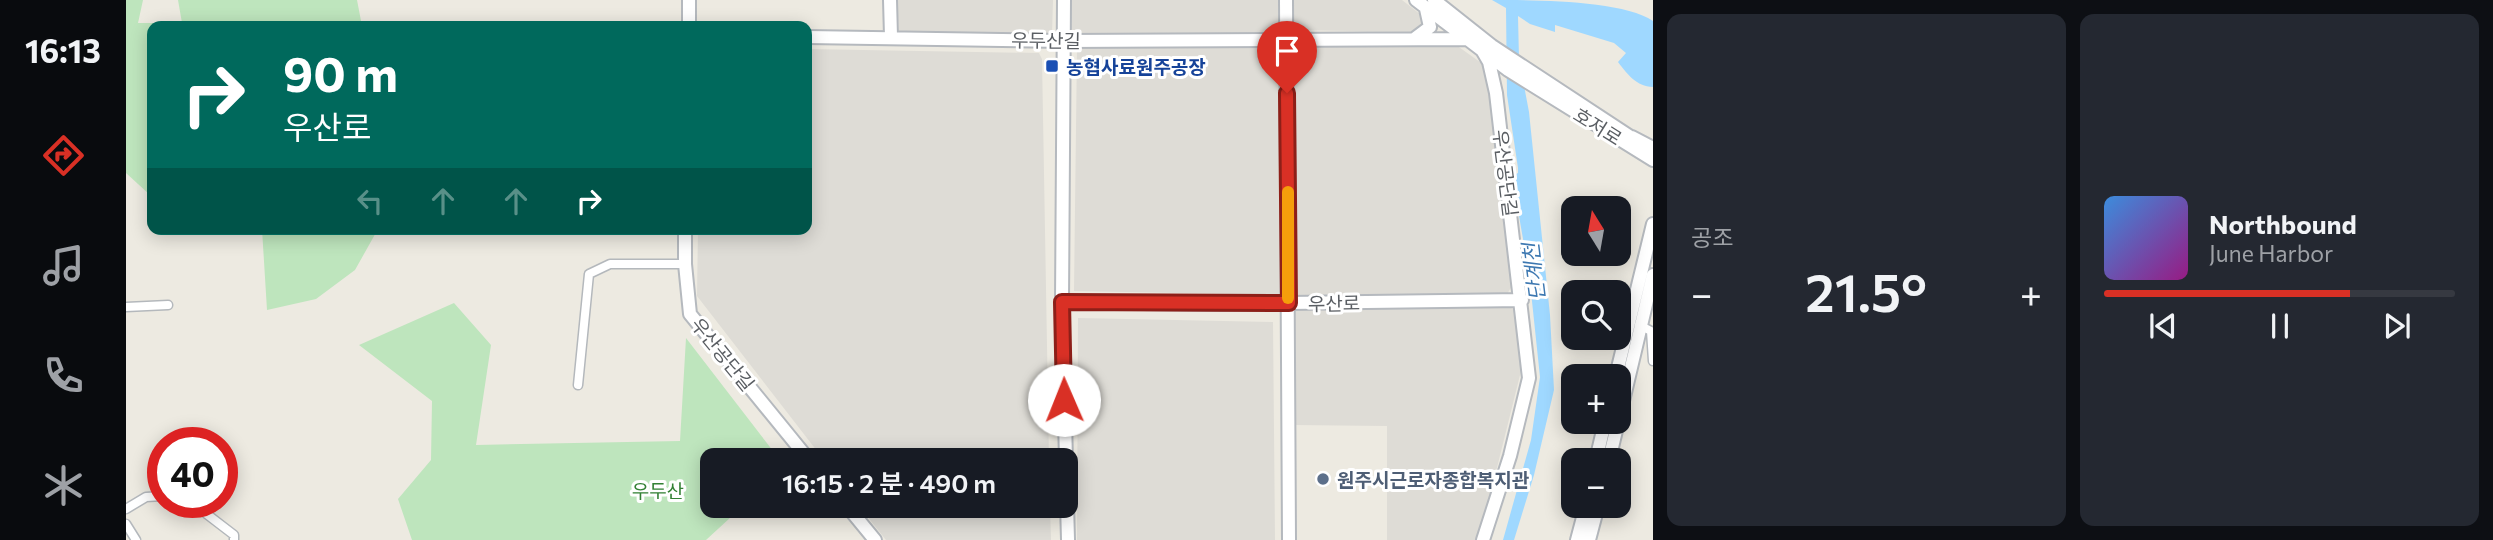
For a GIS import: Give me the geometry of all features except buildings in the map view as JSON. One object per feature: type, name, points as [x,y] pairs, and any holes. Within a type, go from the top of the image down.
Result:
[{"type":"street","points":[[689,0],[689,21]]},
{"type":"street","points":[[890,0],[891,36]]},
{"type":"street","points":[[1064,0],[1062,302],[1066,448]]},
{"type":"street","points":[[1286,0],[1289,540]]},
{"type":"street","points":[[1416,0],[1430,5],[1544,86]]},
{"type":"street","points":[[1414,39],[1430,26],[1430,5]]},
{"type":"street","points":[[1444,15],[1467,39],[1487,48],[1508,70],[1544,86]]},
{"type":"street","points":[[1414,39],[1431,33],[1444,15]]},
{"type":"street","name":"우두산길","points":[[812,37],[891,36],[1064,41],[1467,39]]},
{"type":"street","name":"우산공단길","points":[[1483,540],[1510,456],[1529,378],[1496,93],[1487,48]]},
{"type":"street","points":[[1496,93],[1498,78],[1508,70]]},
{"type":"street","name":"호저로","points":[[1544,86],[1628,140],[1653,160]]},
{"type":"street","points":[[1628,140],[1653,150]]},
{"type":"street","points":[[1628,140],[1653,168]]},
{"type":"street","points":[[1611,448],[1653,225]]},
{"type":"street","name":"우산공단길","points":[[685,235],[690,314],[799,448]]},
{"type":"street","points":[[578,385],[589,274],[610,264],[685,264]]},
{"type":"street","points":[[1620,364],[1653,275]]},
{"type":"street","name":"우산로","points":[[1062,302],[1521,300]]},
{"type":"street","points":[[126,307],[168,306]]},
{"type":"street","points":[[1635,324],[1651,331],[1653,361]]},
{"type":"street","points":[[126,509],[147,497]]},
{"type":"street","points":[[212,518],[234,536],[234,540]]},
{"type":"street","points":[[857,518],[875,540]]},
{"type":"street","points":[[1067,518],[1068,540]]},
{"type":"street","points":[[1577,540],[1583,518]]},
{"type":"street","points":[[1589,540],[1595,518]]},
{"type":"street","points":[[126,524],[135,540]]},
{"type":"shaded area","points":[[897,0],[1053,0],[1052,34],[899,32]]},
{"type":"shaded area","points":[[1070,0],[1283,0],[1283,27],[1274,36],[1082,35],[1069,28]]},
{"type":"shaded area","points":[[1291,0],[1402,0],[1425,18],[1424,27],[1416,32],[1291,30]]},
{"type":"shaded area","points":[[1275,44],[1283,53],[1284,285],[1280,295],[1074,291],[1077,47]]},
{"type":"shaded area","points":[[1298,44],[1456,45],[1487,67],[1512,286],[1507,294],[1294,297],[1292,50]]},
{"type":"shaded area","points":[[812,49],[1039,53],[1042,59],[1049,448],[815,448],[697,296],[698,235],[812,235]]},
{"type":"shaded area","points":[[1504,304],[1515,310],[1521,371],[1479,540],[1387,540],[1387,426],[1293,425],[1292,313],[1300,306]]},
{"type":"shaded area","points":[[1078,318],[1273,322],[1275,540],[1077,540]]},
{"type":"shaded area","points":[[869,518],[1050,518],[1051,540],[886,540]]},
{"type":"green space","points":[[126,0],[143,0],[138,23],[147,23],[147,192],[126,173]]},
{"type":"green space","points":[[178,0],[357,0],[361,21],[182,21]]},
{"type":"green space","points":[[262,235],[375,235],[355,270],[316,299],[267,310]]},
{"type":"green space","name":"우두산","points":[[454,303],[491,345],[476,445],[680,441],[686,338],[771,448],[700,448],[700,518],[730,518],[706,540],[412,540],[398,499],[431,460],[432,401],[359,345]]},
{"type":"water","name":"단계천","points":[[1492,0],[1600,5],[1639,14],[1653,21],[1653,87],[1637,82],[1625,71],[1618,62],[1626,53],[1614,43],[1555,25],[1555,32],[1530,24],[1518,16],[1519,59],[1529,112],[1550,315],[1554,390],[1534,475],[1514,540],[1503,540],[1531,440],[1540,377],[1529,273],[1512,176],[1518,173],[1518,168],[1507,95],[1506,8]]},
{"type":"slow traffic","points":[[1288,192],[1288,298]]},
{"type":"place","name":"농협사료원주공장","points":[[1052,66]]},
{"type":"place","name":"원주시근로자종합복지관","points":[[1323,479]]},
{"type":"route","points":[[1064,400],[1062,302],[1289,303],[1287,93]]}]
